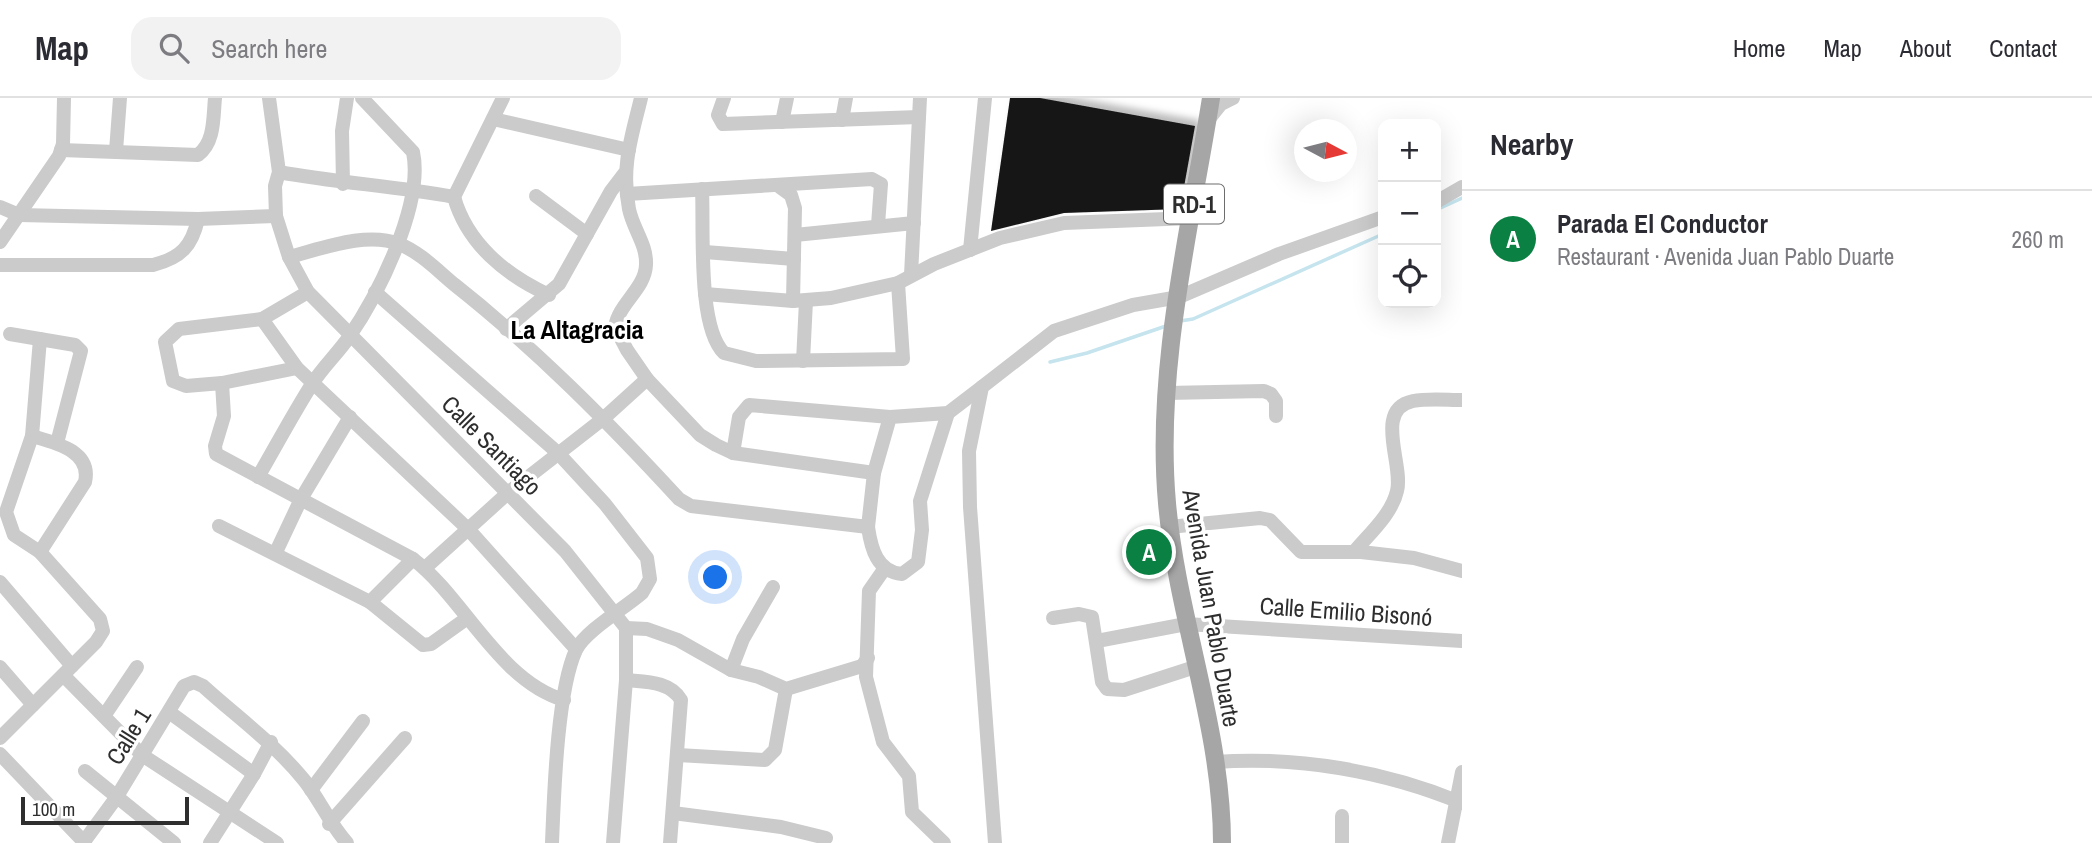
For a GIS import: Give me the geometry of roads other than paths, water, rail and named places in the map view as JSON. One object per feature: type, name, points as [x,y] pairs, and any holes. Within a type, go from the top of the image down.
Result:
[{"type":"main road","name":"RD-1","points":[[1178,304],[1211,98]]},
{"type":"main road","name":"Avenida Juan Pablo Duarte","points":[[1178,304],[1167,393],[1165,444],[1169,527],[1215,762],[1222,843]]},
{"type":"street","points":[[0,242],[61,150],[64,98]]},
{"type":"street","points":[[116,151],[120,98]]},
{"type":"street","points":[[61,150],[198,155],[205,149],[211,137],[215,98]]},
{"type":"street","name":"Calle Santiago","points":[[269,98],[279,172],[275,186],[276,216],[289,257],[308,292],[565,551],[618,614],[626,628],[626,680],[613,843]]},
{"type":"street","points":[[343,184],[342,131],[347,98]]},
{"type":"street","points":[[258,477],[313,382],[350,336],[375,292],[398,243],[414,190],[413,152],[362,98]]},
{"type":"street","points":[[454,197],[503,98]]},
{"type":"street","points":[[506,329],[559,284],[624,174],[640,98]]},
{"type":"street","points":[[724,98],[718,115],[723,124],[919,117]]},
{"type":"street","points":[[782,122],[787,98]]},
{"type":"street","points":[[842,120],[846,98]]},
{"type":"street","points":[[702,189],[705,295],[713,337],[724,353],[756,361],[857,362],[905,358],[905,279],[914,223],[920,98]]},
{"type":"street","points":[[970,250],[985,98]]},
{"type":"street","points":[[1208,121],[1221,104],[1233,98]]},
{"type":"street","points":[[494,119],[629,150]]},
{"type":"street","points":[[279,172],[343,184],[414,190],[454,197]]},
{"type":"street","points":[[624,174],[632,219],[644,245],[646,263],[641,282],[621,308],[615,327],[626,350],[647,379],[701,435],[733,453],[874,473]]},
{"type":"street","points":[[627,194],[878,180],[878,225]]},
{"type":"street","points":[[780,187],[791,195],[796,208],[794,259],[800,301],[803,361]]},
{"type":"street","points":[[1441,199],[1462,187]]},
{"type":"street","points":[[536,196],[587,234]]},
{"type":"street","points":[[454,197],[471,237],[527,285],[548,295]]},
{"type":"street","points":[[0,207],[19,215],[198,219],[276,216]]},
{"type":"street","points":[[705,295],[800,301],[831,299],[905,279],[1000,238],[1064,223],[1192,218]]},
{"type":"street","points":[[0,265],[153,265],[172,260],[186,250],[194,238],[198,219]]},
{"type":"street","points":[[733,453],[739,417],[749,405],[890,417],[948,413],[1054,331],[1133,305],[1178,304],[1279,254],[1378,219]]},
{"type":"street","points":[[795,235],[914,223]]},
{"type":"street","points":[[289,257],[354,242],[398,243],[429,264],[506,329],[604,418],[679,499],[691,506],[868,527]]},
{"type":"street","points":[[705,252],[794,259]]},
{"type":"street","points":[[297,368],[222,383],[186,386],[173,381],[165,349],[169,335],[179,328],[262,319],[308,292]]},
{"type":"street","points":[[375,292],[558,453],[605,504],[647,558],[650,569],[648,586],[576,649],[564,700],[552,843]]},
{"type":"street","points":[[262,319],[297,368],[469,530],[576,649]]},
{"type":"street","points":[[10,334],[75,345],[81,351],[57,443]]},
{"type":"street","points":[[0,738],[96,642],[103,631],[102,623],[40,552],[14,535],[6,512],[32,436],[40,339]]},
{"type":"street","points":[[370,603],[419,564],[469,530],[509,492],[604,418],[647,379]]},
{"type":"street","points":[[222,383],[224,416],[215,446],[216,454],[419,564],[466,619],[523,678],[539,691],[564,700]]},
{"type":"street","points":[[982,387],[969,451],[970,507],[995,843]]},
{"type":"street","points":[[1167,393],[1264,391],[1271,394],[1276,401],[1276,416]]},
{"type":"street","points":[[1354,552],[1392,506],[1397,494],[1399,479],[1391,425],[1394,415],[1401,406],[1413,401],[1462,400]]},
{"type":"street","points":[[890,417],[874,473],[868,527],[875,556],[885,568],[902,574],[918,562],[923,490],[948,413]]},
{"type":"street","points":[[276,552],[301,499],[350,417]]},
{"type":"street","points":[[32,436],[57,443],[74,452],[85,462],[88,469],[85,482],[40,552]]},
{"type":"street","points":[[1169,527],[1270,520],[1301,552],[1354,552],[1414,558],[1462,571]]},
{"type":"street","points":[[219,526],[276,552],[370,603],[423,645],[431,644],[466,619]]},
{"type":"street","points":[[885,568],[869,592],[866,677],[883,742],[909,776],[912,812],[944,843]]},
{"type":"street","points":[[0,582],[104,716],[142,754],[277,843]]},
{"type":"street","points":[[731,670],[743,639],[773,587]]},
{"type":"street","points":[[1053,618],[1079,614],[1092,617],[1102,682],[1107,689],[1115,692],[1195,667]]},
{"type":"street","name":"Calle Emilio Bisonó","points":[[1097,640],[1186,624],[1462,641]]},
{"type":"street","points":[[626,628],[647,629],[678,640],[731,670],[759,677],[786,689],[862,666],[868,658]]},
{"type":"street","points":[[0,667],[33,705]]},
{"type":"street","points":[[104,716],[137,667]]},
{"type":"street","points":[[626,680],[661,685],[677,694],[682,709],[670,843]]},
{"type":"street","name":"Calle 1","points":[[84,843],[116,799],[184,686],[199,683],[271,742]]},
{"type":"street","points":[[678,755],[765,760],[775,750],[786,689]]},
{"type":"street","points":[[169,712],[254,774]]},
{"type":"street","points":[[311,790],[363,721]]},
{"type":"street","points":[[330,824],[405,738]]},
{"type":"street","points":[[210,843],[230,814],[271,742],[311,790],[330,824],[347,843]]},
{"type":"street","points":[[0,754],[84,843]]},
{"type":"street","points":[[1215,762],[1269,759],[1291,761],[1397,781],[1458,801]]},
{"type":"street","points":[[85,771],[116,799],[174,843]]},
{"type":"street","points":[[1448,843],[1462,772]]},
{"type":"street","points":[[673,813],[781,827],[826,838]]},
{"type":"street","points":[[1342,816],[1342,843]]},
{"type":"waterway","points":[[1441,208],[1462,198]]},
{"type":"waterway","points":[[1180,321],[1193,319],[1378,236]]},
{"type":"waterway","points":[[1050,362],[1087,353],[1166,326]]},
{"type":"place","name":"Parada El Conductor","points":[[1149,552]]},
{"type":"district","name":"La Altagracia","points":[[577,329]]}]
